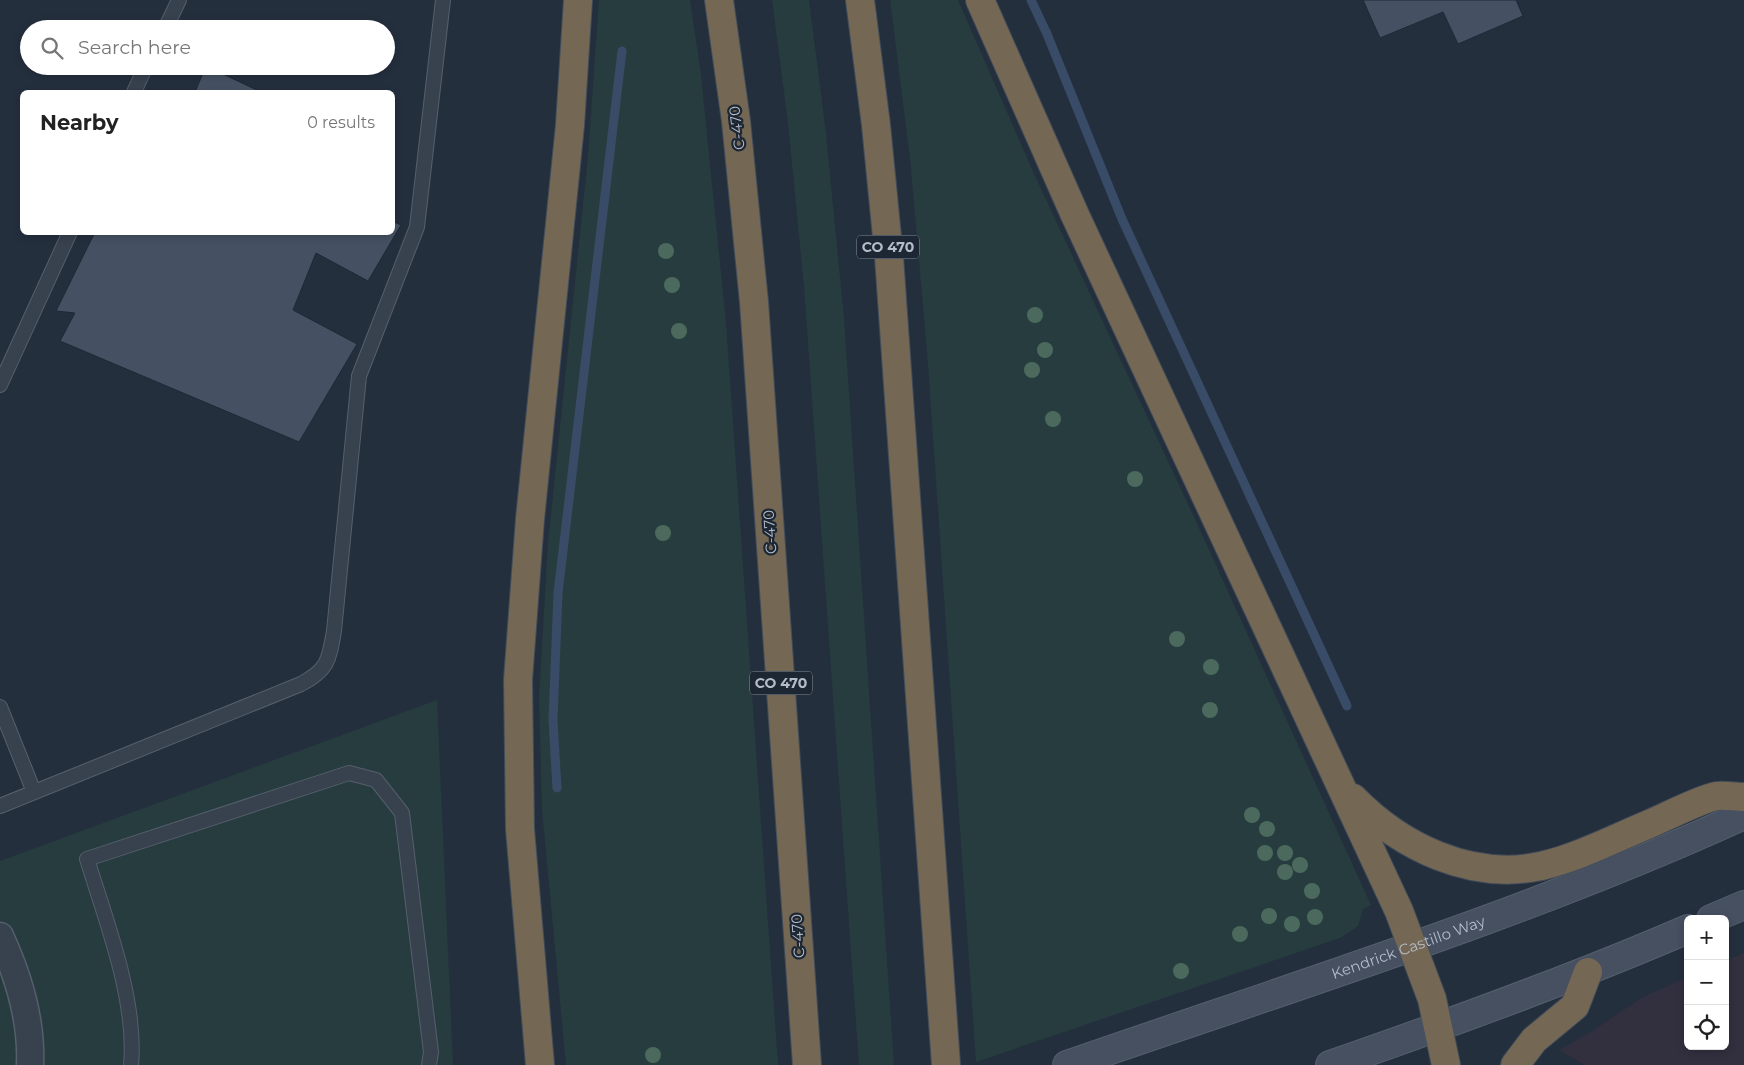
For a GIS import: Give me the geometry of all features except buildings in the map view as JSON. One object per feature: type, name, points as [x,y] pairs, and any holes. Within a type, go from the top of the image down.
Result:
[{"type":"highway","points":[[537,1062],[520,837],[518,680],[530,519],[570,125],[578,0]]},
{"type":"highway","name":"C-470","points":[[719,0],[736,122],[754,302],[807,1065]]},
{"type":"highway","name":"CO 470","points":[[860,0],[876,125],[892,291],[946,1065]]},
{"type":"highway","points":[[980,0],[1071,206],[1343,788],[1413,945],[1432,999],[1446,1065]]},
{"type":"highway","points":[[1343,788],[1373,817],[1413,845],[1456,862],[1510,868],[1532,867],[1555,862],[1717,796],[1744,798]]},
{"type":"highway","points":[[1515,1065],[1534,1040],[1575,1006],[1588,972]]},
{"type":"main road","name":"Kendrick Castillo Way","points":[[1067,1065],[1584,884],[1744,815]]},
{"type":"main road","points":[[1720,915],[1744,905]]},
{"type":"main road","points":[[1330,1065],[1439,1028],[1588,972],[1684,931]]},
{"type":"street","points":[[0,936],[20,991],[26,1016],[30,1065]]},
{"type":"lane","points":[[169,20],[179,0]]},
{"type":"lane","points":[[0,806],[301,684],[318,675],[329,657],[334,631],[359,376],[417,228],[443,0]]},
{"type":"lane","points":[[135,90],[142,75]]},
{"type":"lane","points":[[0,385],[69,235]]},
{"type":"lane","points":[[0,707],[34,792]]},
{"type":"lane","points":[[131,1065],[133,1046],[121,969],[88,859],[349,773],[376,780],[402,813],[431,1052],[429,1065]]},
{"type":"shaded area","points":[[1744,953],[1744,1065],[1585,1065],[1560,1050],[1643,997],[1684,979],[1684,1050],[1729,1050],[1729,959]]},
{"type":"green space","points":[[599,0],[690,0],[701,75],[726,323],[778,1065],[566,1065],[542,809],[539,698],[548,543],[588,157]]},
{"type":"green space","points":[[772,0],[809,0],[826,134],[844,318],[894,1065],[859,1065],[804,286],[788,123]]},
{"type":"green space","points":[[890,0],[958,0],[1035,176],[1194,517],[1371,905],[1363,909],[1358,926],[1340,938],[976,1062],[928,364],[911,168]]},
{"type":"green space","points":[[437,700],[453,1065],[0,1065],[0,861]]},
{"type":"waterway","points":[[1031,0],[1047,34],[1122,219],[1347,706]]},
{"type":"waterway","points":[[557,788],[553,720],[558,593],[622,51]]}]
